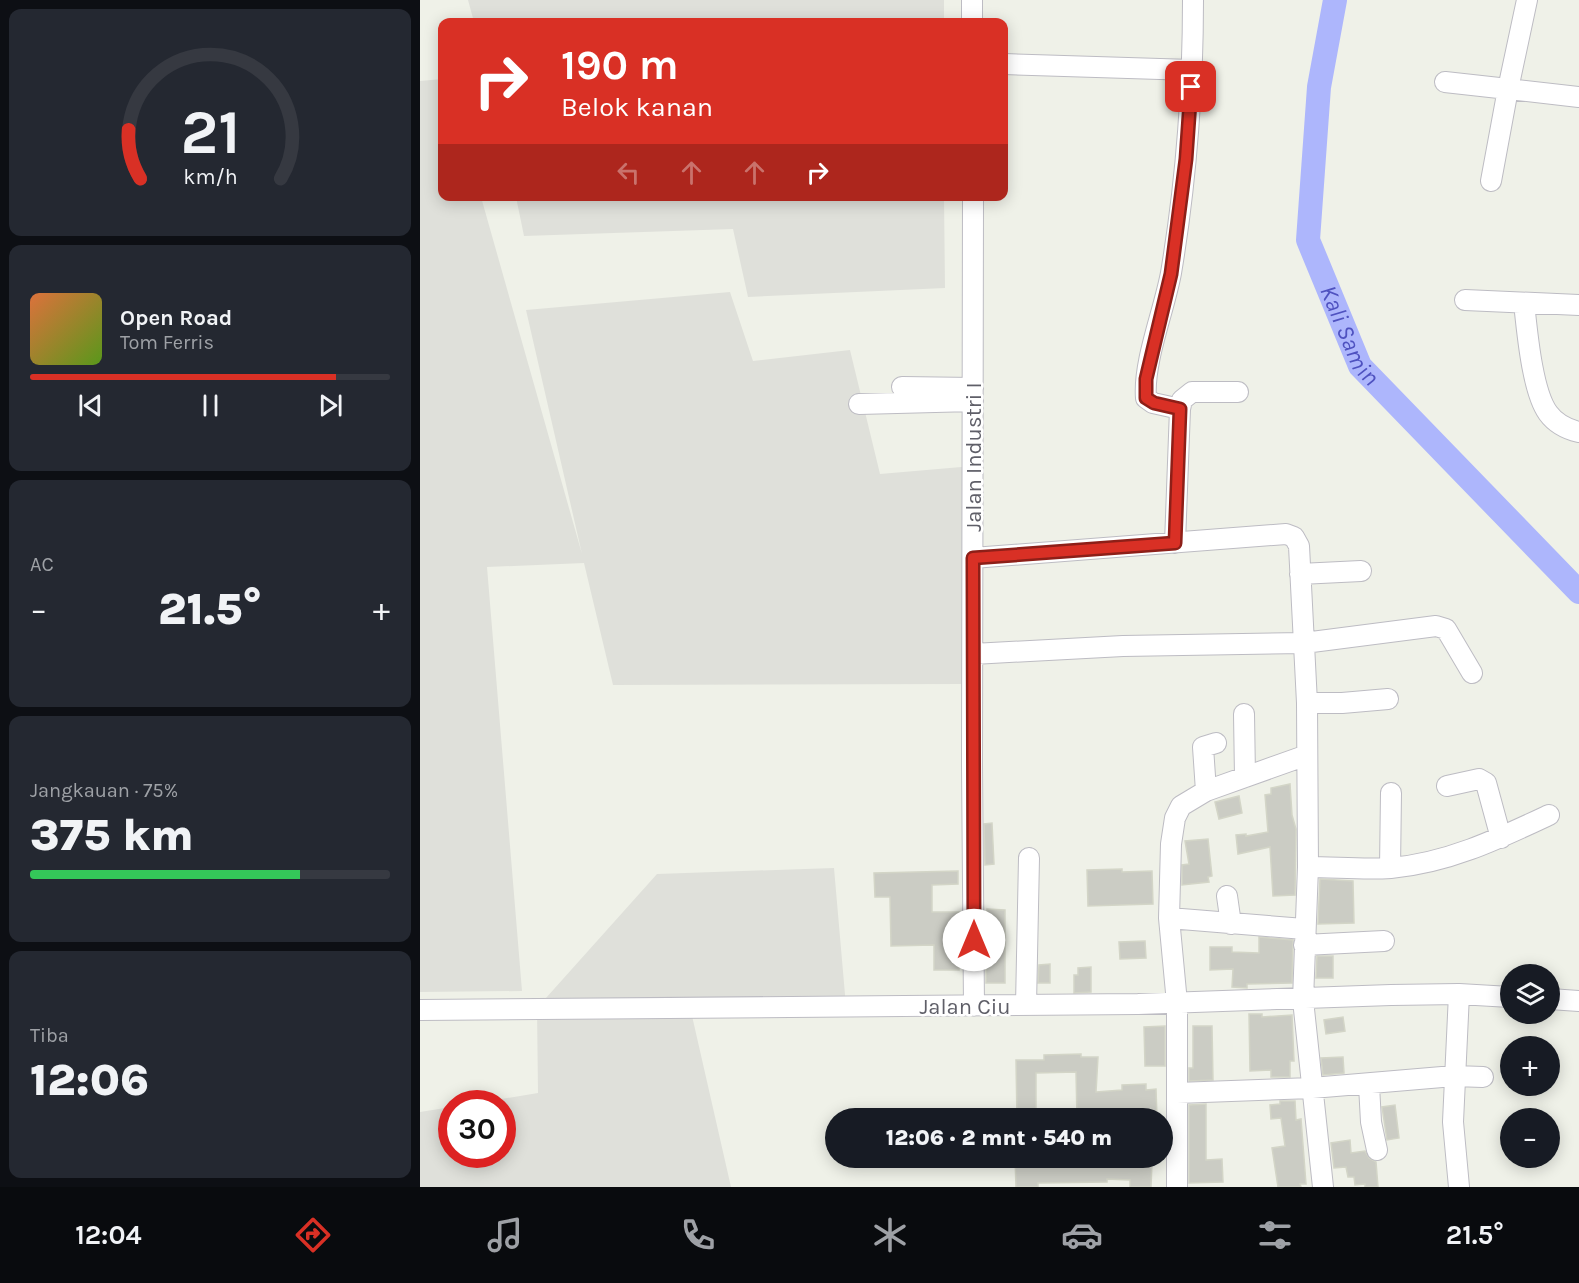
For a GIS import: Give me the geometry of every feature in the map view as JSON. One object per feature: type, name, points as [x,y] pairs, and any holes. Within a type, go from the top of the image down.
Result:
[{"type":"street","points":[[972,0],[972,18]]},
{"type":"street","points":[[1180,409],[1154,403],[1146,398],[1146,379],[1171,274],[1186,159],[1192,70],[1193,0]]},
{"type":"street","points":[[1491,181],[1527,0]]},
{"type":"street","points":[[1008,64],[1192,70]]},
{"type":"street","points":[[1445,82],[1579,97]]},
{"type":"street","name":"Jalan Industri I","points":[[973,201],[974,1006]]},
{"type":"street","points":[[1465,300],[1579,305]]},
{"type":"street","points":[[1524,303],[1528,346],[1541,401],[1548,413],[1562,426],[1579,432]]},
{"type":"street","points":[[902,387],[973,394]]},
{"type":"street","points":[[1175,543],[1182,400],[1192,392],[1238,392]]},
{"type":"street","points":[[859,404],[973,394]]},
{"type":"street","points":[[973,558],[1286,534],[1294,537],[1299,546],[1307,703],[1308,867],[1303,1000],[1323,1187]]},
{"type":"street","points":[[1300,574],[1361,571]]},
{"type":"street","points":[[973,654],[1143,645],[1304,643],[1436,626],[1446,629],[1472,673]]},
{"type":"street","points":[[1307,703],[1388,699]]},
{"type":"street","points":[[1244,714],[1245,777]]},
{"type":"street","points":[[1206,791],[1203,747],[1216,743]]},
{"type":"street","points":[[1177,1187],[1177,1003],[1169,918],[1171,844],[1175,818],[1181,806],[1206,791],[1307,755]]},
{"type":"street","points":[[1447,786],[1483,780],[1486,783],[1501,838]]},
{"type":"street","points":[[1390,868],[1391,793]]},
{"type":"street","points":[[1308,867],[1390,868],[1446,858],[1501,838],[1549,815]]},
{"type":"street","points":[[1026,1005],[1029,858]]},
{"type":"street","points":[[1227,896],[1231,924]]},
{"type":"street","points":[[1169,918],[1231,924],[1304,937],[1384,941]]},
{"type":"street","points":[[1459,994],[1453,1122],[1459,1187]]},
{"type":"street","name":"Jalan Ciu","points":[[420,1010],[974,1006],[1303,1000],[1459,994],[1500,996]]},
{"type":"street","points":[[1560,1000],[1577,1001]]},
{"type":"street","points":[[1177,1093],[1370,1085],[1454,1076],[1483,1077]]},
{"type":"street","points":[[1370,1085],[1371,1122],[1377,1149]]},
{"type":"shaded area","points":[[468,0],[944,0],[944,18],[473,18]]},
{"type":"shaded area","points":[[438,79],[438,201],[482,201],[582,554],[526,310],[730,292],[753,361],[850,350],[880,474],[973,466],[961,684],[613,685],[584,563],[487,567],[522,991],[420,992],[420,81]]},
{"type":"shaded area","points":[[517,201],[944,201],[945,288],[748,297],[733,229],[524,236]]},
{"type":"shaded area","points":[[834,868],[846,1006],[690,1007],[731,1187],[420,1187],[420,1112],[438,1109],[438,1168],[516,1168],[516,1097],[538,1093],[537,1008],[657,874]]},
{"type":"building","points":[[1290,784],[1292,815],[1296,829],[1295,895],[1273,896],[1270,847],[1238,854],[1236,835],[1246,834],[1246,836],[1268,832],[1265,795],[1271,794],[1271,788]]},
{"type":"building","points":[[1239,796],[1242,813],[1219,819],[1215,802]]},
{"type":"building","points":[[992,823],[994,864],[985,865],[984,824]]},
{"type":"building","points":[[1208,839],[1212,876],[1208,877],[1209,882],[1182,885],[1182,865],[1189,864],[1185,841]]},
{"type":"building","points":[[1122,869],[1122,872],[1152,871],[1153,904],[1088,906],[1087,870]]},
{"type":"building","points":[[958,871],[958,884],[932,885],[932,912],[959,912],[959,970],[934,970],[934,945],[891,946],[890,897],[875,897],[874,873]]},
{"type":"building","points":[[1320,879],[1353,881],[1354,923],[1318,924]]},
{"type":"building","points":[[987,909],[1005,910],[1005,983],[986,983]]},
{"type":"building","points":[[1259,937],[1293,940],[1292,983],[1247,984],[1247,988],[1232,987],[1233,969],[1210,970],[1210,947],[1232,947],[1232,952],[1259,953]]},
{"type":"building","points":[[1145,941],[1146,958],[1120,959],[1119,942]]},
{"type":"building","points":[[1317,956],[1333,956],[1333,978],[1316,978]]},
{"type":"building","points":[[1050,964],[1050,983],[1038,983],[1039,965]]},
{"type":"building","points":[[1091,967],[1091,992],[1074,993],[1074,975],[1078,975],[1078,968]]},
{"type":"building","points":[[1249,1014],[1262,1014],[1262,1017],[1292,1015],[1294,1061],[1290,1061],[1290,1077],[1271,1077],[1271,1070],[1250,1071]]},
{"type":"building","points":[[1343,1017],[1345,1031],[1326,1034],[1324,1020]]},
{"type":"building","points":[[1165,1026],[1165,1066],[1145,1066],[1144,1027]]},
{"type":"building","points":[[1193,1026],[1212,1026],[1213,1080],[1189,1081],[1189,1068],[1193,1068]]},
{"type":"building","points":[[1081,1054],[1081,1057],[1098,1057],[1096,1092],[1122,1090],[1122,1085],[1146,1084],[1146,1090],[1156,1089],[1157,1108],[1077,1108],[1076,1072],[1036,1073],[1036,1108],[1017,1108],[1016,1060],[1044,1060],[1044,1055]]},
{"type":"building","points":[[1343,1057],[1344,1073],[1323,1075],[1321,1058]]},
{"type":"building","points":[[1280,1101],[1295,1101],[1296,1120],[1301,1119],[1306,1184],[1300,1184],[1301,1187],[1278,1187],[1272,1148],[1285,1146],[1281,1118],[1271,1119],[1270,1105],[1280,1104]]},
{"type":"building","points":[[1206,1104],[1206,1160],[1222,1159],[1223,1182],[1189,1183],[1189,1105]]},
{"type":"building","points":[[1395,1105],[1399,1138],[1387,1140],[1382,1107]]},
{"type":"building","points":[[1350,1140],[1351,1153],[1365,1151],[1369,1158],[1376,1162],[1378,1187],[1365,1187],[1365,1184],[1355,1185],[1354,1177],[1348,1177],[1346,1167],[1334,1168],[1331,1143]]},
{"type":"building","points":[[1015,1168],[1152,1168],[1151,1187],[1130,1187],[1130,1180],[1107,1179],[1107,1182],[1038,1183],[1038,1187],[1016,1187]]},
{"type":"waterway","name":"Kali Samin","points":[[1335,0],[1319,87],[1308,240],[1360,366],[1579,592]]},
{"type":"route","points":[[974,940],[973,558],[1175,543],[1180,409],[1154,403],[1146,398],[1145,390],[1171,274],[1186,159],[1191,87]]}]
